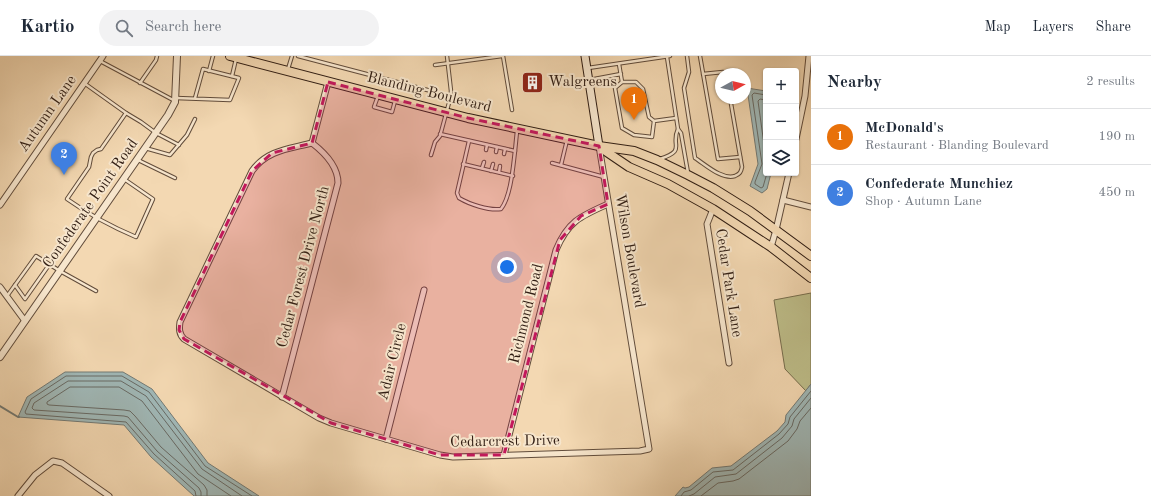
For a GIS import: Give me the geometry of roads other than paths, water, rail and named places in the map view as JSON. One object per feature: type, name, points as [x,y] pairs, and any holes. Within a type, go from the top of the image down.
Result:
[{"type":"main road","name":"Wilson Boulevard","points":[[585,56],[599,146]]},
{"type":"main road","name":"Blanding Boulevard","points":[[233,57],[378,95],[517,129],[567,140],[634,151],[657,160],[713,188],[750,211],[811,256]]},
{"type":"main road","name":"Blanding Boulevard","points":[[599,146],[629,167],[668,184],[713,209],[770,247],[811,278]]},
{"type":"street","name":"Confederate Point Road","points":[[0,358],[168,115],[175,100],[177,56]]},
{"type":"street","points":[[799,125],[809,75],[809,56]]},
{"type":"street","name":"Autumn Lane","points":[[0,205],[101,58]]},
{"type":"street","points":[[312,143],[328,82]]},
{"type":"street","name":"Cedarcrest Drive","points":[[312,143],[272,153],[257,164],[252,171],[180,322],[179,330],[184,340],[319,418],[331,423],[440,455],[453,457],[640,451],[649,449]]},
{"type":"street","name":"Cedar Forest Drive North","points":[[282,397],[338,183],[337,170],[320,149],[312,143]]},
{"type":"street","name":"Wilson Boulevard","points":[[599,146],[649,449]]},
{"type":"street","points":[[770,247],[776,230],[788,176]]},
{"type":"street","points":[[783,200],[811,208]]},
{"type":"street","name":"Richmond Road","points":[[504,455],[556,250],[560,240],[573,222],[581,216],[608,204]]},
{"type":"street","name":"Cedar Park Lane","points":[[713,209],[707,224],[729,363]]},
{"type":"street","points":[[0,287],[25,321]]},
{"type":"street","name":"Adair Circle","points":[[386,439],[424,290]]},
{"type":"street","points":[[18,496],[35,476],[53,461],[62,463],[109,496]]},
{"type":"lane","points":[[140,83],[156,60],[156,56]]},
{"type":"lane","points":[[209,71],[213,56]]},
{"type":"lane","points":[[287,71],[292,56]]},
{"type":"lane","points":[[298,56],[435,92]]},
{"type":"lane","points":[[431,155],[447,112],[451,91],[447,56]]},
{"type":"lane","points":[[435,65],[502,56],[512,110]]},
{"type":"lane","points":[[667,56],[678,130],[681,133],[688,175]]},
{"type":"lane","points":[[587,68],[670,56]]},
{"type":"lane","points":[[687,56],[689,72],[684,88],[695,158],[726,177],[739,174],[741,171],[731,104]]},
{"type":"lane","points":[[700,56],[718,159],[740,158]]},
{"type":"lane","points":[[232,76],[233,57]]},
{"type":"lane","points":[[101,58],[140,83],[175,100],[195,98],[230,100],[238,78],[203,69],[195,98]]},
{"type":"lane","points":[[619,64],[622,82]]},
{"type":"lane","points":[[703,74],[715,72]]},
{"type":"lane","points":[[589,80],[621,74]]},
{"type":"lane","points":[[654,122],[652,137],[634,135],[622,128],[615,88],[622,82],[636,82],[643,89],[649,118],[654,122],[676,118]]},
{"type":"lane","points":[[84,83],[156,133],[179,144]]},
{"type":"lane","points":[[378,95],[374,107],[392,112],[395,99]]},
{"type":"lane","points":[[124,179],[153,199],[136,237],[96,219],[68,199],[89,167],[93,153],[97,150],[101,150],[126,113]]},
{"type":"lane","points":[[145,148],[170,155],[187,135],[195,119]]},
{"type":"lane","points":[[469,141],[457,194],[458,198],[495,210],[501,210],[505,205],[510,187],[517,129]]},
{"type":"lane","points":[[657,160],[670,156],[673,153],[676,148],[675,135],[678,130]]},
{"type":"lane","points":[[440,134],[515,151]]},
{"type":"lane","points":[[561,165],[567,140]]},
{"type":"lane","points":[[486,150],[487,145]]},
{"type":"lane","points":[[496,152],[497,147]]},
{"type":"lane","points":[[504,154],[505,148]]},
{"type":"lane","points":[[138,159],[175,178]]},
{"type":"lane","points":[[482,168],[484,162]]},
{"type":"lane","points":[[552,163],[604,177]]},
{"type":"lane","points":[[464,164],[512,176]]},
{"type":"lane","points":[[491,170],[493,164]]},
{"type":"lane","points":[[499,172],[500,166]]},
{"type":"lane","points":[[7,296],[36,256],[49,265],[96,291]]},
{"type":"lane","points":[[16,285],[25,299],[49,265]]},
{"type":"water","points":[[751,89],[763,91],[763,176],[770,176],[767,189],[762,193],[750,186],[758,164],[749,104],[751,104]]},
{"type":"water","points":[[65,372],[123,372],[152,389],[208,463],[259,496],[194,496],[151,457],[124,425],[18,417],[27,397]]},
{"type":"water","points":[[811,384],[811,496],[675,496],[683,487],[689,487],[712,468],[731,466],[777,431],[785,422],[786,415]]},
{"type":"waterway","points":[[0,406],[19,417]]},
{"type":"place","name":"Walgreens","points":[[532,82]]},
{"type":"place","name":"McDonald's","points":[[634,120]]},
{"type":"place","name":"Confederate Munchiez","points":[[64,175]]}]
